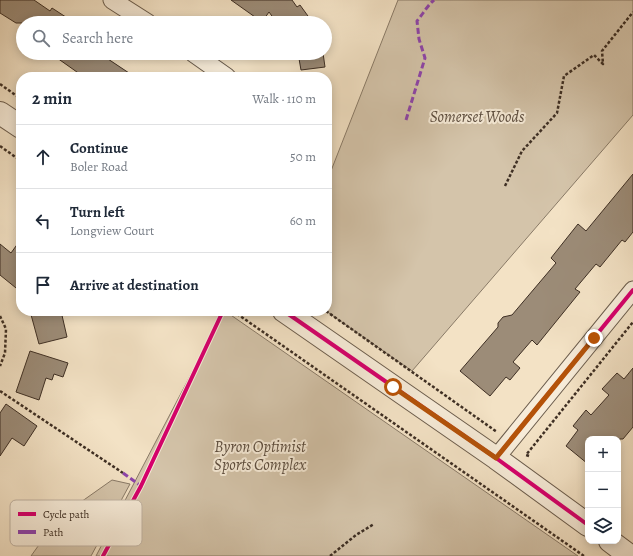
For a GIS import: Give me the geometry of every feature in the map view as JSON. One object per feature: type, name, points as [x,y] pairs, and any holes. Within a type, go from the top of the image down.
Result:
[{"type":"street","points":[[112,0],[137,16]]},
{"type":"street","points":[[203,60],[220,72]]},
{"type":"street","points":[[0,113],[16,124]]},
{"type":"street","points":[[496,458],[633,290]]},
{"type":"street","points":[[291,316],[496,458],[585,523]]},
{"type":"street","points":[[614,544],[630,556]]},
{"type":"path","points":[[505,186],[522,151],[557,113],[564,76],[594,55],[603,64],[602,51],[633,12]]},
{"type":"path","points":[[0,84],[16,95]]},
{"type":"path","points":[[0,146],[16,157]]},
{"type":"path","points":[[332,315],[499,434]]},
{"type":"path","points":[[0,316],[6,329],[5,353],[0,366]]},
{"type":"path","points":[[240,316],[584,556]]},
{"type":"path","points":[[532,459],[526,455],[633,322]]},
{"type":"path","points":[[0,390],[123,473]]},
{"type":"path","points":[[330,556],[356,535],[374,524]]},
{"type":"green space","name":"Somerset Woods","points":[[398,0],[633,0],[633,115],[412,371],[332,315],[332,168]]},
{"type":"green space","name":"Byron Optimist Sports Complex","points":[[221,316],[232,316],[578,556],[96,556],[101,546],[142,546],[142,500],[125,500]]},
{"type":"green space","points":[[112,480],[130,484],[121,500],[84,500]]},
{"type":"green space","points":[[38,546],[96,546],[91,556],[31,556]]},
{"type":"building","points":[[0,0],[34,0],[50,11],[52,8],[64,16],[16,16],[16,23],[0,13]]},
{"type":"building","points":[[231,0],[292,0],[297,7],[300,5],[308,16],[272,16],[269,12],[266,16],[254,16]]},
{"type":"building","points":[[60,60],[110,60],[128,72],[77,72]]},
{"type":"building","points":[[299,60],[324,60],[325,67],[301,70]]},
{"type":"building","points":[[633,174],[633,232],[625,242],[622,240],[600,267],[596,264],[575,289],[580,292],[537,345],[532,340],[513,362],[520,368],[510,380],[506,377],[490,396],[460,371],[498,327],[498,323],[503,317],[512,315],[556,263],[551,258],[578,224],[586,231]]},
{"type":"building","points":[[0,244],[11,253],[16,246],[16,288],[0,275]]},
{"type":"building","points":[[31,316],[62,316],[67,337],[39,344]]},
{"type":"building","points":[[30,351],[68,363],[63,377],[54,374],[52,380],[46,378],[39,400],[16,392]]},
{"type":"building","points":[[633,368],[633,427],[623,439],[621,439],[621,436],[585,436],[585,462],[566,446],[578,430],[573,426],[586,410],[591,415],[609,395],[602,389],[617,373],[624,379]]},
{"type":"building","points":[[6,404],[37,426],[24,446],[12,438],[0,456],[0,413]]},
{"type":"marked path","points":[[406,120],[425,58],[419,39],[417,21],[434,0]]},
{"type":"marked path","points":[[123,473],[141,486]]},
{"type":"cycle path","points":[[496,458],[633,290]]},
{"type":"cycle path","points":[[133,500],[221,316]]},
{"type":"cycle path","points":[[291,316],[496,458],[585,523]]},
{"type":"cycle path","points":[[103,556],[108,546]]},
{"type":"route","points":[[393,387],[496,458],[594,338]]}]
